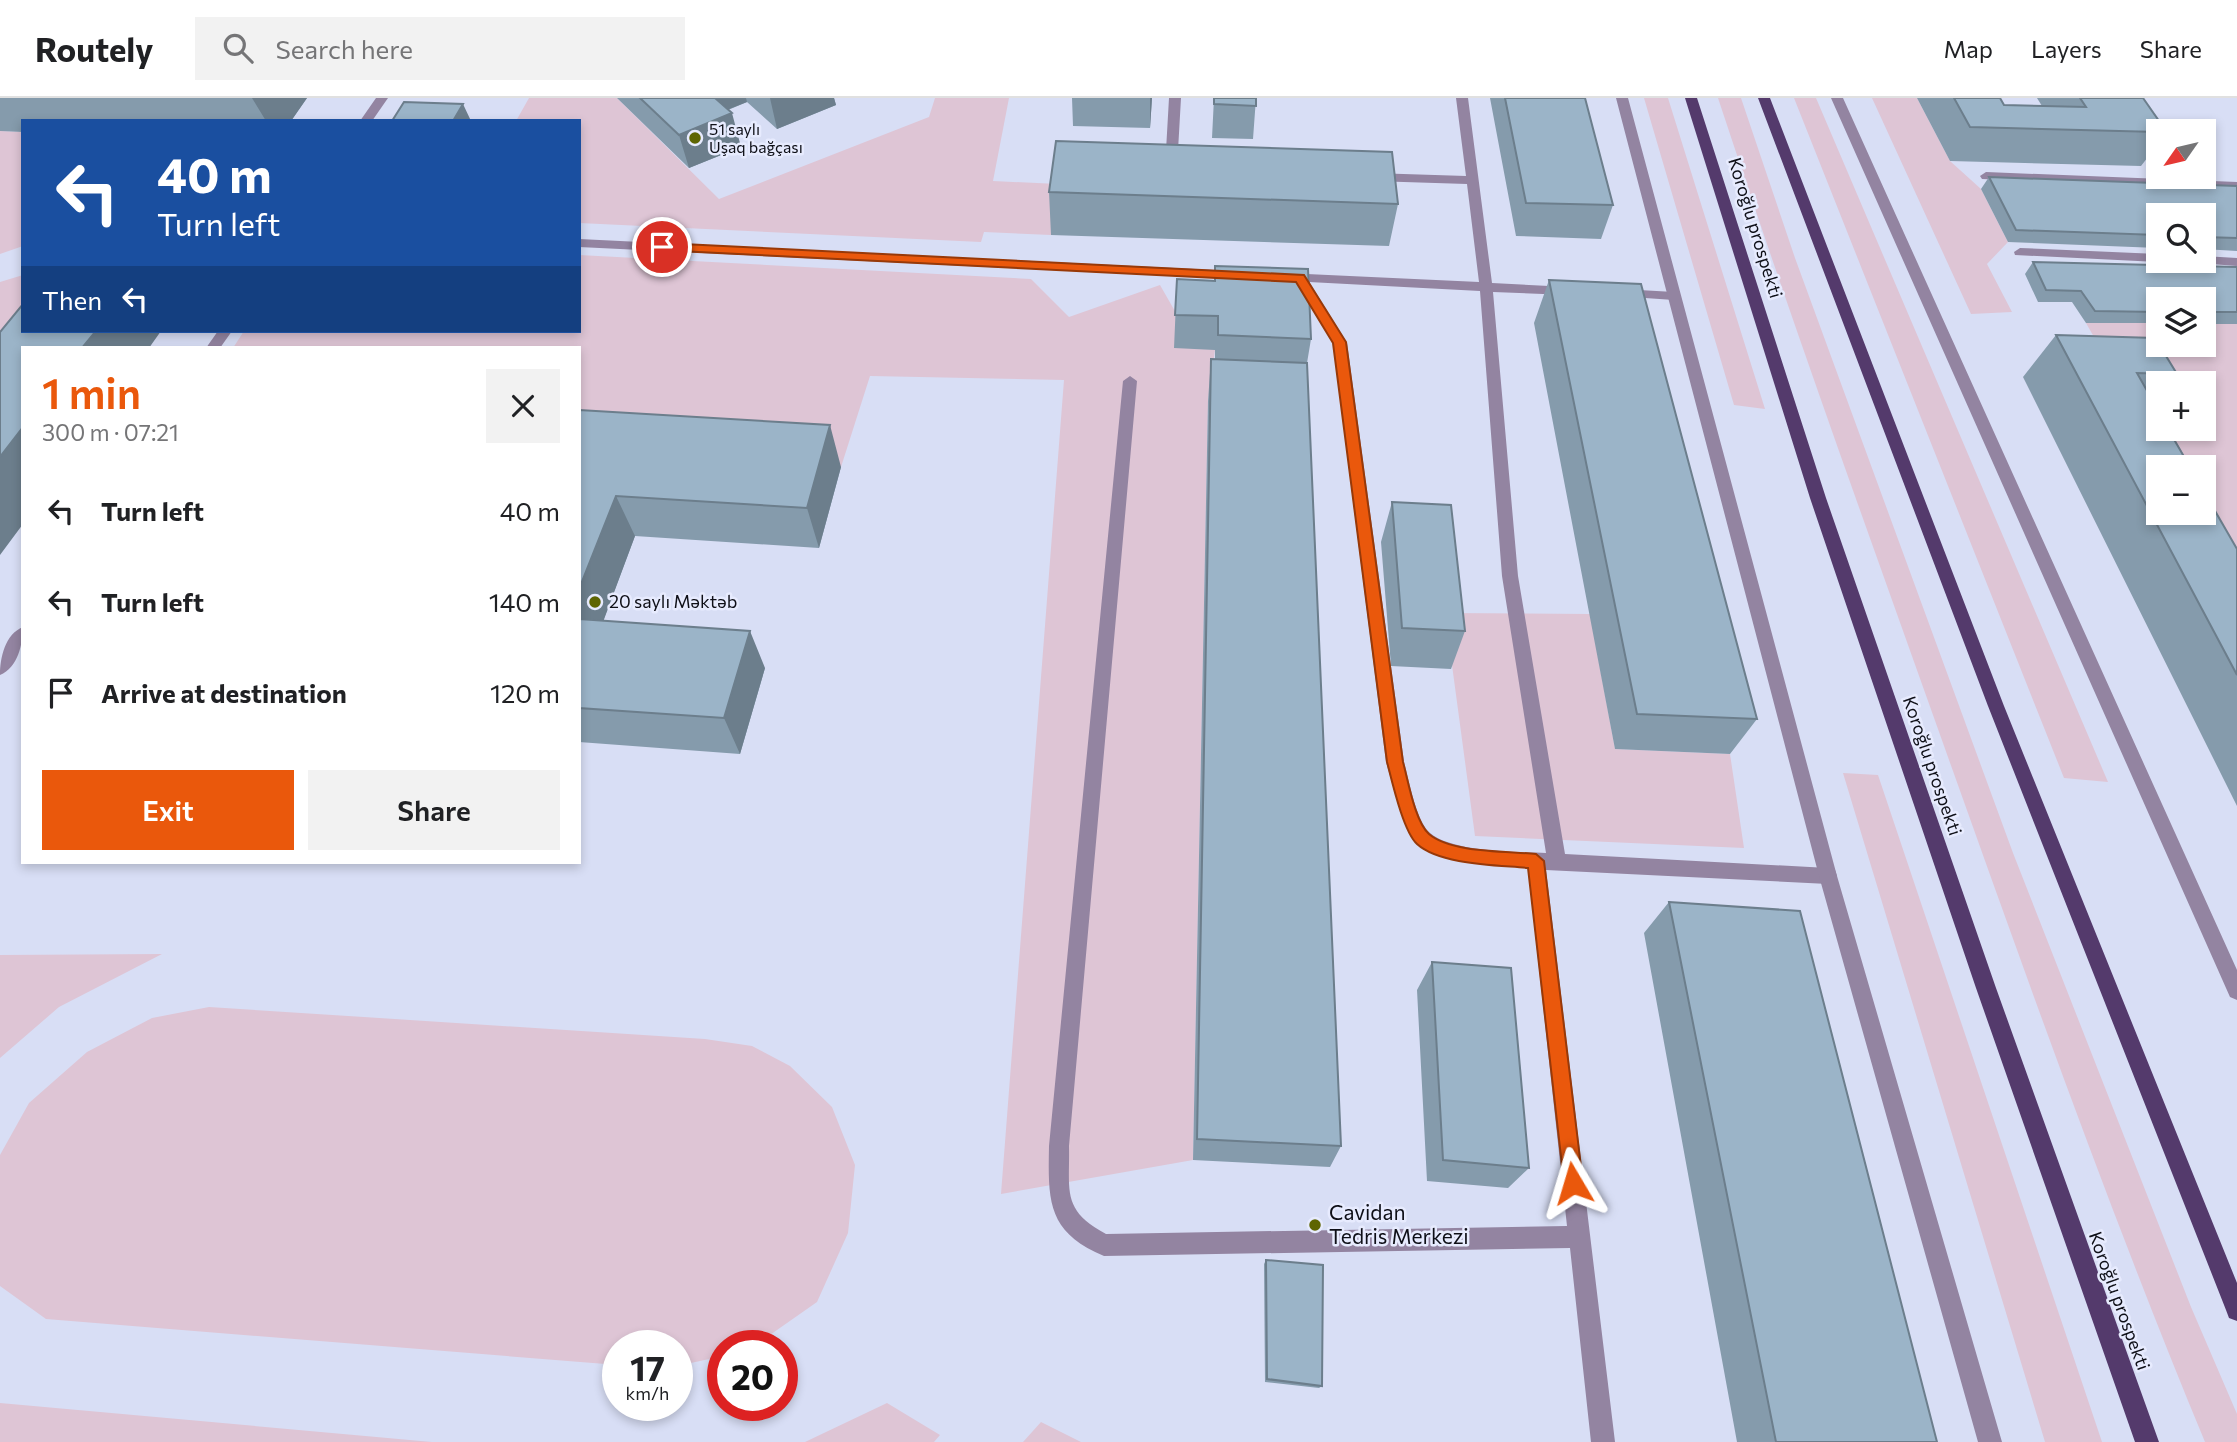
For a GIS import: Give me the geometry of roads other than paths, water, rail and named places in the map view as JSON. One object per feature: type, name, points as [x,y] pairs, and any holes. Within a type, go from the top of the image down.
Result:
[{"type":"main road","name":"Koroğlu prospekti","points":[[1692,98],[1818,498],[1986,988],[2147,1442]]},
{"type":"main road","points":[[1764,98],[1858,350],[2061,873],[2237,1310]]},
{"type":"street","points":[[367,119],[382,98]]},
{"type":"street","points":[[1175,98],[1170,169],[1184,170]]},
{"type":"street","points":[[1462,98],[1486,287],[1510,576],[1557,862]]},
{"type":"street","points":[[1622,98],[1828,876],[1990,1442]]},
{"type":"street","points":[[1838,98],[2030,536],[2237,991]]},
{"type":"street","points":[[2122,98],[2146,134]]},
{"type":"street","points":[[1363,176],[1472,180]]},
{"type":"street","points":[[1986,176],[2146,179]]},
{"type":"street","points":[[2216,184],[2237,186]]},
{"type":"street","points":[[581,243],[1245,275]]},
{"type":"street","points":[[2020,252],[2146,257]]},
{"type":"street","points":[[2216,261],[2237,262]]},
{"type":"street","points":[[1272,276],[1580,292]]},
{"type":"street","points":[[1300,278],[1308,296],[1340,342],[1395,762],[1408,808],[1423,838],[1455,853],[1536,861],[1828,876]]},
{"type":"street","points":[[1607,293],[1674,296]]},
{"type":"street","points":[[1130,382],[1059,1146],[1061,1211],[1077,1231],[1104,1245],[1580,1237]]},
{"type":"street","points":[[0,668],[21,637]]},
{"type":"street","points":[[1536,861],[1603,1442]]},
{"type":"place","name":"51 saylı Uşaq bağçası","points":[[695,138]]},
{"type":"place","name":"20 saylı Məktəb","points":[[595,602]]},
{"type":"place","name":"Cavidan Tedris Merkezi","points":[[1315,1225]]}]
